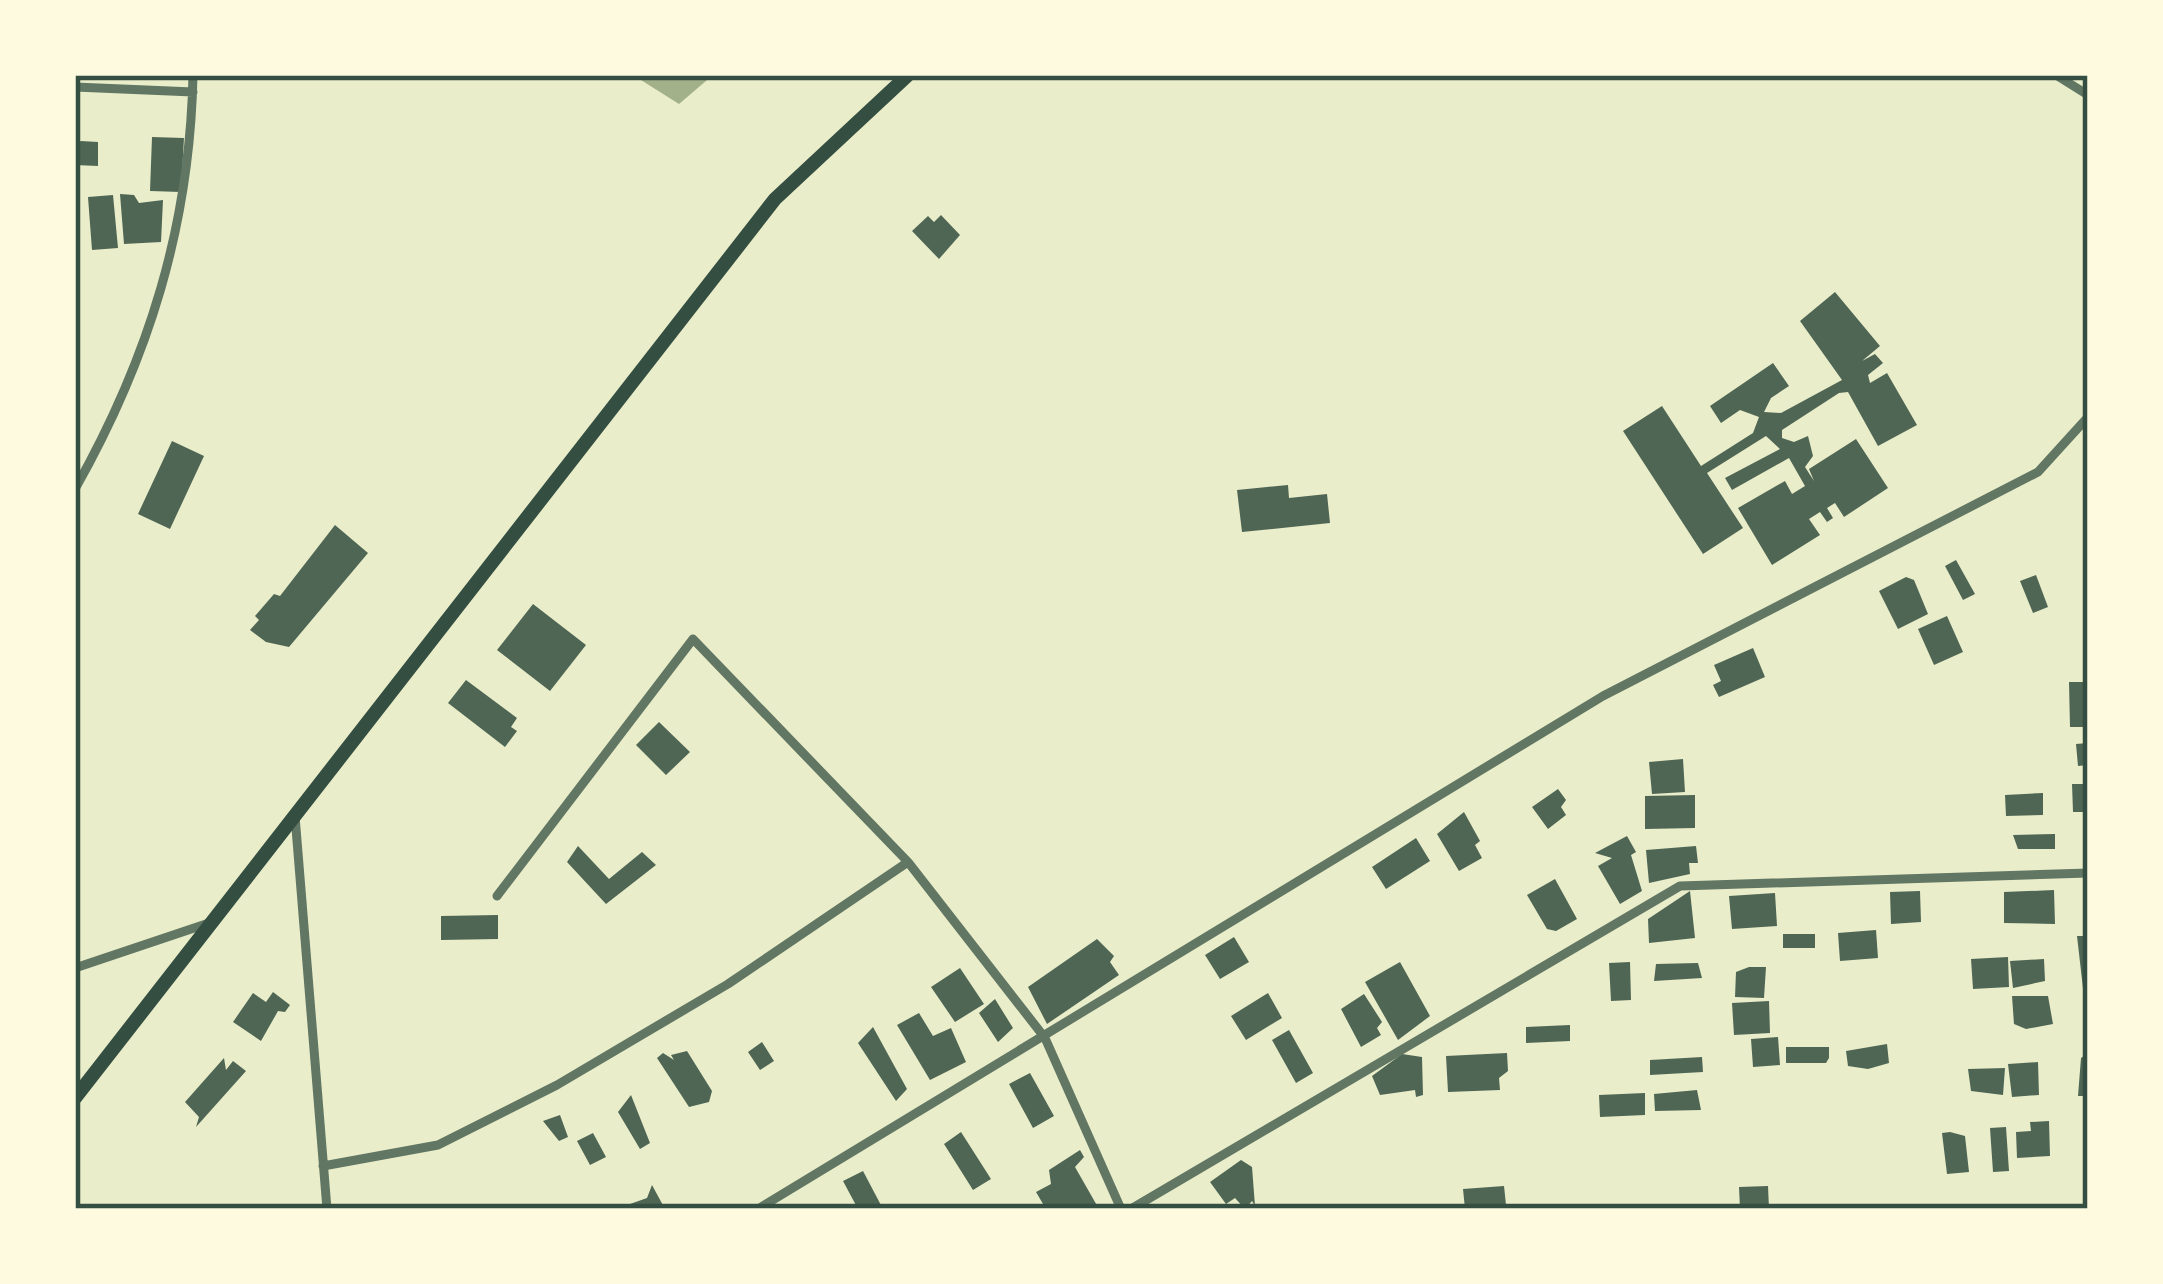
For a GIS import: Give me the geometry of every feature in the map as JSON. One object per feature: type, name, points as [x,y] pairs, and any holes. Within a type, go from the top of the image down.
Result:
[{"type":"main road","points":[[75,1098],[775,199],[908,75]]},
{"type":"street","points":[[75,489],[106,435],[160,298],[191,161],[193,75]]},
{"type":"street","points":[[2056,75],[2088,95]]},
{"type":"street","points":[[75,87],[193,92]]},
{"type":"street","points":[[758,1209],[1603,696],[2038,472],[2088,417]]},
{"type":"street","points":[[497,896],[694,638],[908,862],[1045,1038],[1121,1209]]},
{"type":"street","points":[[295,816],[327,1209]]},
{"type":"street","points":[[323,1166],[438,1145],[557,1085],[728,984],[908,862]]},
{"type":"street","points":[[1131,1209],[1680,886],[2088,873]]},
{"type":"street","points":[[75,968],[212,922]]},
{"type":"shaded area","points":[[633,75],[713,75],[679,104]]},
{"type":"building","points":[[152,137],[184,138],[181,192],[150,191]]},
{"type":"building","points":[[98,142],[98,166],[75,165],[75,144]]},
{"type":"building","points":[[120,194],[134,195],[139,203],[163,200],[161,242],[124,244]]},
{"type":"building","points":[[113,195],[118,248],[92,250],[88,197]]},
{"type":"building","points":[[941,215],[960,235],[939,259],[912,231],[928,216],[934,222]]},
{"type":"building","points":[[1835,292],[1880,346],[1862,361],[1875,354],[1883,363],[1868,375],[1870,383],[1887,373],[1917,425],[1878,446],[1848,392],[1839,393],[1782,430],[1782,438],[1794,442],[1808,436],[1813,456],[1805,467],[1814,481],[1809,469],[1856,439],[1888,488],[1844,517],[1835,503],[1827,508],[1833,518],[1827,522],[1820,512],[1809,519],[1820,535],[1772,565],[1738,508],[1785,481],[1792,494],[1805,486],[1789,458],[1732,490],[1725,478],[1780,449],[1766,436],[1707,473],[1743,528],[1703,554],[1623,431],[1662,406],[1701,466],[1753,433],[1759,417],[1740,410],[1721,423],[1710,406],[1773,363],[1789,386],[1771,398],[1764,412],[1781,413],[1842,380],[1800,321]]},
{"type":"building","points":[[172,441],[204,456],[170,529],[138,514]]},
{"type":"building","points":[[1288,485],[1289,498],[1327,494],[1330,523],[1242,532],[1237,490]]},
{"type":"building","points":[[335,525],[368,553],[289,647],[266,642],[250,630],[259,620],[255,616],[274,594],[280,596]]},
{"type":"building","points":[[1956,560],[1975,594],[1963,600],[1945,566]]},
{"type":"building","points":[[2036,575],[2048,607],[2033,613],[2020,581]]},
{"type":"building","points":[[1906,577],[1914,580],[1928,614],[1898,629],[1879,591]]},
{"type":"building","points":[[533,604],[586,645],[550,691],[497,650]]},
{"type":"building","points":[[1947,616],[1963,652],[1934,665],[1918,629]]},
{"type":"building","points":[[1753,648],[1765,677],[1719,697],[1713,685],[1721,681],[1714,665]]},
{"type":"building","points":[[466,680],[517,718],[511,727],[517,731],[505,747],[448,703]]},
{"type":"building","points":[[2069,682],[2088,682],[2088,727],[2070,727]]},
{"type":"building","points":[[659,722],[690,752],[666,775],[636,745]]},
{"type":"building","points":[[2088,743],[2088,765],[2078,766],[2076,744]]},
{"type":"building","points":[[1683,759],[1685,792],[1652,794],[1649,762]]},
{"type":"building","points":[[2072,784],[2088,784],[2088,812],[2073,812]]},
{"type":"building","points":[[1558,789],[1566,800],[1561,807],[1566,815],[1548,829],[1532,807]]},
{"type":"building","points":[[2043,793],[2043,815],[2006,816],[2005,795]]},
{"type":"building","points":[[1695,795],[1695,828],[1645,829],[1645,796]]},
{"type":"building","points":[[1464,812],[1480,841],[1475,845],[1482,858],[1459,871],[1437,834]]},
{"type":"building","points":[[2055,834],[2055,849],[2018,849],[2013,835]]},
{"type":"building","points":[[1627,836],[1636,852],[1631,855],[1642,891],[1620,904],[1598,866],[1612,858],[1595,853]]},
{"type":"building","points":[[1416,838],[1430,861],[1386,889],[1372,867]]},
{"type":"building","points":[[578,846],[609,879],[642,852],[656,865],[606,904],[567,862]]},
{"type":"building","points":[[1696,846],[1698,863],[1689,863],[1690,874],[1649,883],[1646,850]]},
{"type":"building","points":[[1555,879],[1577,919],[1556,931],[1547,929],[1527,895]]},
{"type":"building","points":[[2054,890],[2055,924],[2004,923],[2004,892]]},
{"type":"building","points":[[1690,891],[1695,938],[1649,943],[1648,919]]},
{"type":"building","points":[[1920,891],[1921,922],[1891,924],[1890,892]]},
{"type":"building","points":[[1775,893],[1777,926],[1732,929],[1729,896]]},
{"type":"building","points":[[498,915],[498,939],[441,940],[441,916]]},
{"type":"building","points":[[1876,930],[1878,958],[1840,961],[1838,933]]},
{"type":"building","points":[[1783,934],[1815,934],[1815,948],[1783,948]]},
{"type":"building","points":[[2077,936],[2088,936],[2088,1006],[2085,1006]]},
{"type":"building","points":[[1234,937],[1249,962],[1220,979],[1205,955]]},
{"type":"building","points":[[1097,939],[1114,956],[1110,962],[1119,975],[1047,1024],[1028,987]]},
{"type":"building","points":[[2008,957],[2009,987],[1973,989],[1971,959]]},
{"type":"building","points":[[2044,959],[2045,981],[2013,988],[2010,961]]},
{"type":"building","points":[[1400,962],[1430,1016],[1398,1040],[1365,982]]},
{"type":"building","points":[[1630,962],[1631,1000],[1611,1001],[1609,963]]},
{"type":"building","points":[[1698,963],[1702,978],[1654,981],[1656,964]]},
{"type":"building","points":[[1766,967],[1764,998],[1735,997],[1736,972]]},
{"type":"building","points":[[960,968],[984,1004],[955,1022],[931,987]]},
{"type":"building","points":[[273,992],[290,1005],[285,1012],[278,1011],[261,1041],[233,1022],[253,993],[266,1002]]},
{"type":"building","points":[[1268,993],[1282,1018],[1246,1040],[1231,1016]]},
{"type":"building","points":[[1364,994],[1382,1022],[1377,1028],[1381,1035],[1361,1047],[1341,1009]]},
{"type":"building","points":[[2012,996],[2048,996],[2053,1024],[2026,1029],[2014,1024]]},
{"type":"building","points":[[995,999],[1013,1028],[998,1042],[979,1013]]},
{"type":"building","points":[[1769,1001],[1770,1033],[1734,1035],[1732,1003]]},
{"type":"building","points":[[919,1013],[933,1036],[951,1028],[966,1062],[930,1080],[897,1025]]},
{"type":"building","points":[[1570,1025],[1570,1041],[1526,1043],[1526,1027]]},
{"type":"building","points":[[873,1027],[907,1089],[896,1101],[858,1043]]},
{"type":"building","points":[[1289,1030],[1313,1073],[1296,1083],[1272,1040]]},
{"type":"building","points":[[1778,1037],[1780,1065],[1753,1067],[1751,1039]]},
{"type":"building","points":[[762,1042],[774,1061],[760,1070],[748,1052]]},
{"type":"building","points":[[1887,1044],[1889,1063],[1868,1069],[1848,1066],[1846,1051]]},
{"type":"building","points":[[1786,1047],[1829,1047],[1829,1058],[1826,1063],[1786,1063]]},
{"type":"building","points":[[687,1051],[712,1091],[709,1102],[689,1107],[657,1058],[663,1053],[674,1060],[671,1055]]},
{"type":"building","points":[[1507,1053],[1508,1071],[1499,1078],[1500,1090],[1448,1092],[1446,1056]]},
{"type":"building","points":[[2088,1053],[2088,1096],[2078,1096],[2081,1058]]},
{"type":"building","points":[[1402,1054],[1422,1057],[1423,1095],[1416,1097],[1415,1090],[1380,1095],[1372,1076]]},
{"type":"building","points":[[1702,1057],[1703,1072],[1650,1075],[1650,1060]]},
{"type":"building","points":[[224,1058],[226,1070],[233,1061],[246,1071],[196,1127],[199,1117],[185,1102]]},
{"type":"building","points":[[2038,1062],[2039,1095],[2012,1097],[2008,1064]]},
{"type":"building","points":[[2005,1068],[2003,1095],[1971,1091],[1968,1069]]},
{"type":"building","points":[[1030,1073],[1054,1116],[1033,1128],[1009,1084]]},
{"type":"building","points":[[1697,1090],[1701,1110],[1655,1111],[1654,1094]]},
{"type":"building","points":[[1645,1093],[1645,1115],[1600,1117],[1599,1095]]},
{"type":"building","points":[[631,1095],[650,1143],[640,1149],[618,1112]]},
{"type":"building","points":[[560,1115],[568,1137],[559,1141],[543,1121]]},
{"type":"building","points":[[2049,1121],[2050,1156],[2017,1158],[2016,1132],[2031,1131],[2030,1122]]},
{"type":"building","points":[[2006,1127],[2009,1171],[1993,1172],[1990,1128]]},
{"type":"building","points":[[961,1132],[991,1179],[973,1190],[944,1144]]},
{"type":"building","points":[[593,1133],[606,1157],[590,1165],[577,1141]]},
{"type":"building","points":[[1942,1133],[1965,1136],[1969,1172],[1947,1174]]},
{"type":"building","points":[[1080,1150],[1084,1157],[1075,1167],[1099,1209],[1046,1209],[1036,1192],[1051,1184],[1049,1170]]},
{"type":"building","points":[[1241,1160],[1252,1167],[1255,1206],[1252,1201],[1245,1209],[1235,1198],[1226,1204],[1210,1182]]},
{"type":"building","points":[[863,1171],[883,1209],[858,1209],[843,1181]]},
{"type":"building","points":[[652,1185],[665,1209],[632,1209],[630,1204],[647,1198]]},
{"type":"building","points":[[1504,1186],[1506,1205],[1465,1209],[1463,1189]]},
{"type":"building","points":[[1768,1186],[1769,1209],[1740,1209],[1739,1187]]}]
